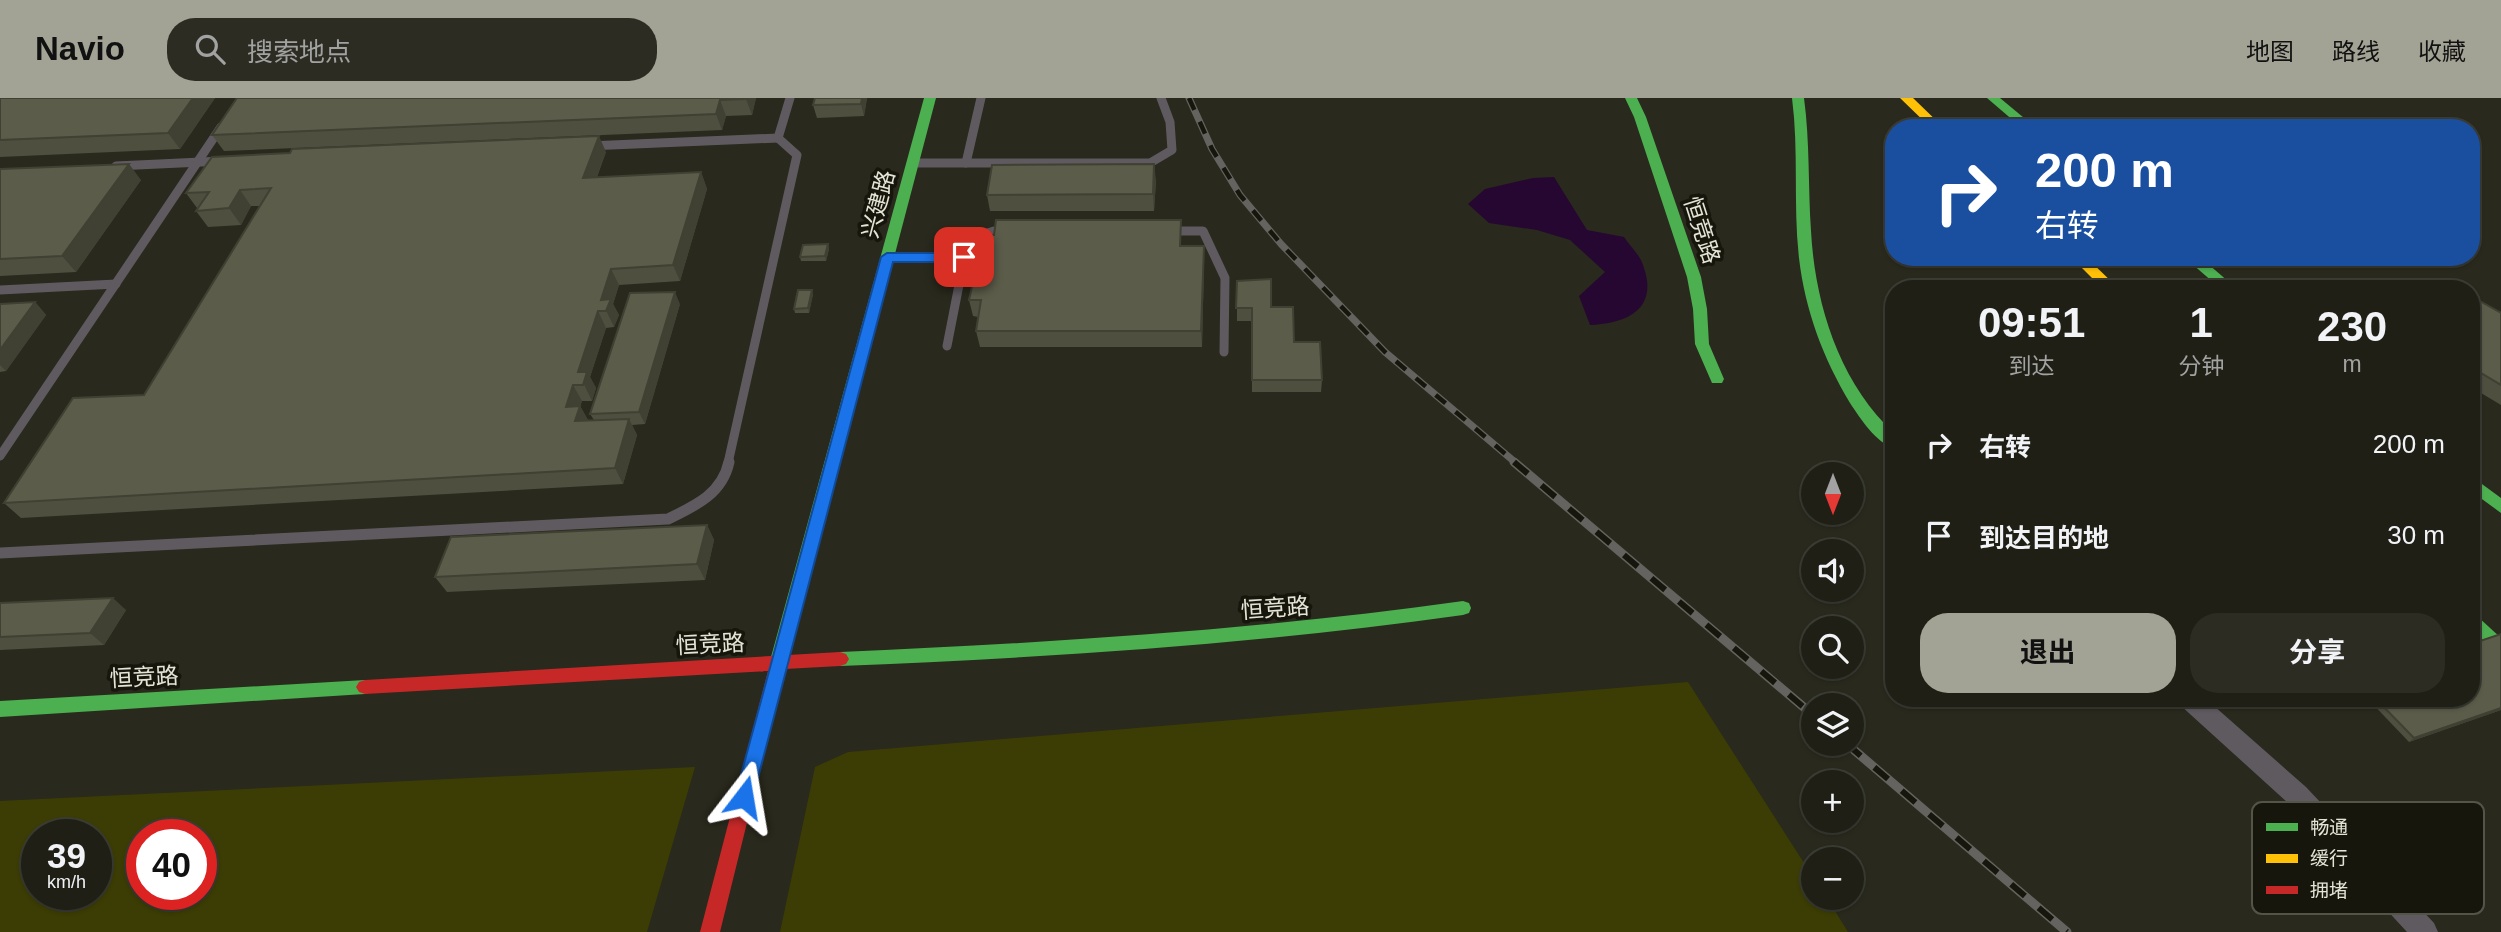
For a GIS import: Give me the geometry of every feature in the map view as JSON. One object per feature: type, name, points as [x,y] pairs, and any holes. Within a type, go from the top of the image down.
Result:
[{"type":"main road","name":"兴建路","points":[[710,932],[778,662],[930,98]]},
{"type":"main road","name":"恒竞路","points":[[1631,98],[1640,117],[1694,276],[1700,309],[1702,344],[1717,379]]},
{"type":"main road","points":[[1798,98],[1804,140],[1804,233],[1812,300],[1820,330],[1861,410],[1885,434]]},
{"type":"main road","points":[[1906,98],[1928,119]]},
{"type":"main road","points":[[1993,98],[2019,119]]},
{"type":"main road","points":[[2088,266],[2102,280]]},
{"type":"main road","points":[[2202,266],[2219,280]]},
{"type":"main road","points":[[2480,490],[2501,507]]},
{"type":"main road","name":"恒竞路","points":[[0,709],[778,662],[993,653],[1345,626],[1463,608]]},
{"type":"main road","points":[[2480,629],[2501,649]]},
{"type":"street","points":[[2198,707],[2304,802]]},
{"type":"street","points":[[2408,914],[2425,932]]},
{"type":"lane","points":[[778,138],[790,98]]},
{"type":"lane","points":[[966,163],[981,98]]},
{"type":"lane","points":[[912,163],[1150,163],[1172,150],[1170,122],[1161,98]]},
{"type":"lane","points":[[0,456],[226,119]]},
{"type":"lane","points":[[0,553],[668,519],[708,499],[727,470],[797,155],[778,138],[571,146]]},
{"type":"lane","points":[[106,166],[239,160]]},
{"type":"lane","points":[[947,346],[968,239],[994,231],[1022,231]]},
{"type":"lane","points":[[1161,231],[1203,231],[1225,278],[1224,352]]},
{"type":"lane","points":[[887,257],[964,257]]},
{"type":"lane","points":[[0,290],[116,284]]},
{"type":"shaded area","points":[[1554,177],[1587,230],[1624,237],[1642,261],[1647,292],[1644,302],[1628,316],[1617,321],[1590,325],[1579,296],[1605,272],[1570,240],[1537,230],[1489,223],[1468,204],[1485,189],[1533,178]]},
{"type":"shaded area","points":[[1688,682],[1801,858],[1801,910],[1834,910],[1848,932],[780,932],[815,767],[848,752]]},
{"type":"shaded area","points":[[695,767],[647,932],[0,932],[0,801]]},
{"type":"building","points":[[0,98],[193,98],[168,133],[0,140]]},
{"type":"building","points":[[237,98],[747,98],[720,100],[716,114],[212,135]]},
{"type":"building","points":[[815,98],[862,98],[861,104],[813,105]]},
{"type":"building","points":[[599,136],[583,178],[701,172],[673,265],[611,269],[601,300],[611,299],[606,311],[598,311],[578,372],[587,372],[583,385],[573,385],[566,407],[580,406],[575,421],[629,419],[615,468],[4,503],[73,398],[144,395],[271,188],[240,190],[229,208],[196,211],[209,192],[186,193],[212,157],[290,153],[292,149]]},
{"type":"building","points":[[129,164],[62,256],[0,259],[0,169]]},
{"type":"building","points":[[1154,164],[1153,194],[987,195],[992,165]]},
{"type":"building","points":[[996,220],[1181,220],[1180,246],[1204,246],[1201,331],[976,331],[981,300],[969,300],[973,282],[982,282],[987,253],[978,253],[982,235],[994,235]]},
{"type":"building","points":[[828,244],[825,256],[800,257],[803,245]]},
{"type":"building","points":[[1271,279],[1271,307],[1293,307],[1294,342],[1320,342],[1322,380],[1252,380],[1252,308],[1236,308],[1237,281]]},
{"type":"building","points":[[798,290],[812,290],[808,308],[794,309]]},
{"type":"building","points":[[675,292],[639,412],[590,414],[630,293]]},
{"type":"building","points":[[2480,301],[2501,313],[2501,385],[2480,372]]},
{"type":"building","points":[[35,302],[0,350],[0,304]]},
{"type":"building","points":[[707,525],[697,564],[435,577],[451,537]]},
{"type":"building","points":[[113,598],[90,633],[0,637],[0,603]]},
{"type":"building","points":[[2501,634],[2501,708],[2414,738],[2384,707],[2480,707],[2480,641]]},
{"type":"railway","points":[[1189,98],[1212,149],[1240,195],[1281,244],[1385,352],[1516,463]]},
{"type":"railway","points":[[1514,462],[1801,705]]},
{"type":"railway","points":[[1861,756],[2067,932]]},
{"type":"traffic: fast","points":[[777,668],[930,98]]},
{"type":"traffic: fast","points":[[1631,98],[1640,117],[1694,277],[1700,309],[1702,344],[1717,379]]},
{"type":"traffic: fast","points":[[1798,98],[1806,256],[1814,302],[1828,345],[1848,387],[1868,417],[1885,434]]},
{"type":"traffic: fast","points":[[1993,98],[2019,119]]},
{"type":"traffic: fast","points":[[2202,266],[2219,280]]},
{"type":"traffic: fast","points":[[2480,490],[2501,507]]},
{"type":"traffic: fast","points":[[840,659],[996,652],[1230,636],[1463,608]]},
{"type":"traffic: fast","points":[[2480,629],[2501,649]]},
{"type":"traffic: fast","points":[[0,709],[365,687]]},
{"type":"traffic: slow","points":[[1906,98],[1928,119]]},
{"type":"traffic: slow","points":[[2088,266],[2102,280]]},
{"type":"traffic: jam","points":[[365,687],[840,659]]},
{"type":"traffic: jam","points":[[710,932],[777,668]]},
{"type":"route","points":[[744,797],[887,257],[964,257]]}]
